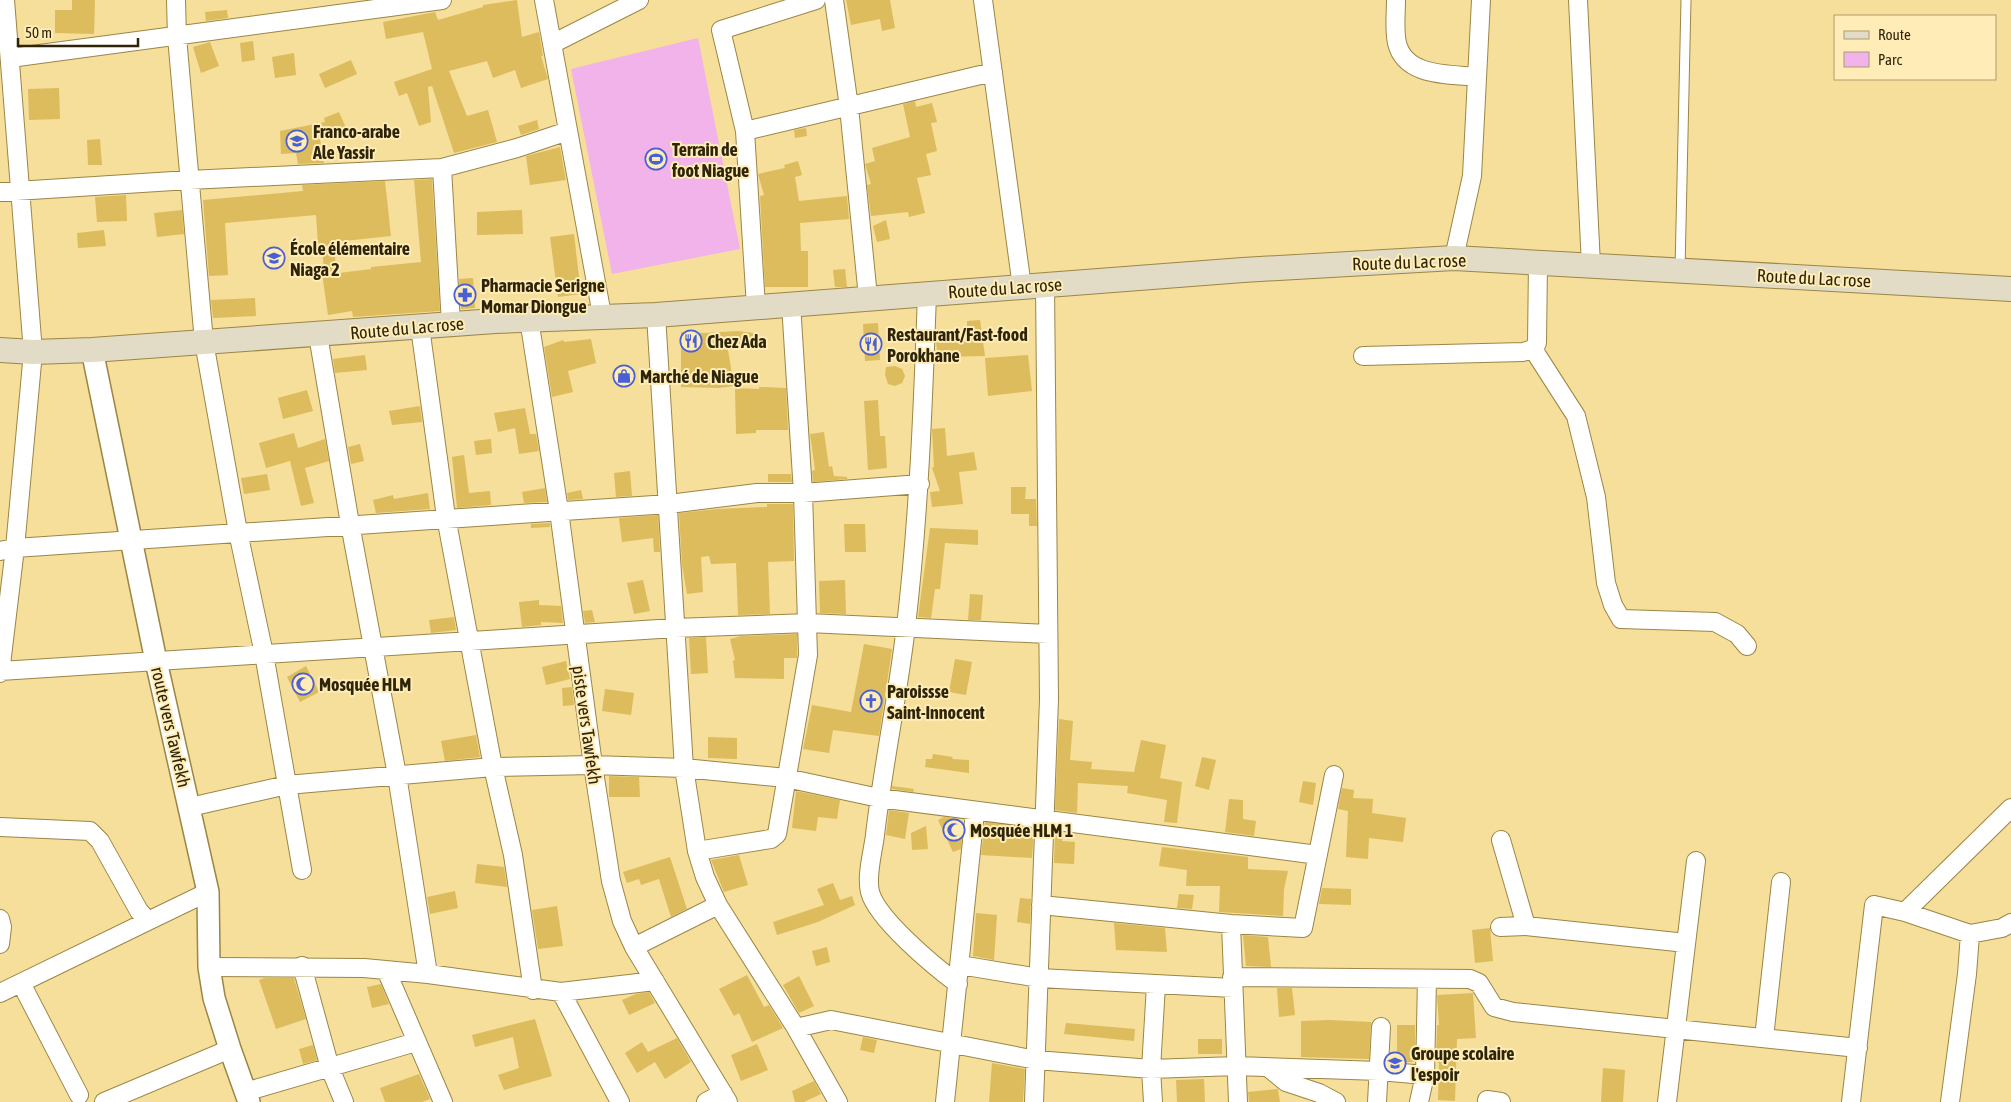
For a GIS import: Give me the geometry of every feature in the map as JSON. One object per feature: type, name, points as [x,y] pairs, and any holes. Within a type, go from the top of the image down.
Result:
[{"type":"main road","name":"Route du Lac rose","points":[[0,350],[33,352],[92,350],[529,319],[602,315],[656,315],[868,297],[1243,270],[1454,258],[2011,289]]},
{"type":"street","points":[[5,0],[10,58],[7,116],[19,191],[33,352],[5,548],[0,672],[468,640],[674,628],[808,623],[1048,634]]},
{"type":"street","points":[[176,0],[177,37],[204,342],[238,532],[264,654],[302,870]]},
{"type":"street","points":[[10,58],[442,0]]},
{"type":"street","points":[[544,0],[602,315]]},
{"type":"street","points":[[552,44],[639,0]]},
{"type":"street","points":[[756,307],[745,130],[721,30],[816,0]]},
{"type":"street","points":[[834,0],[849,107],[868,297]]},
{"type":"street","points":[[983,0],[993,72],[1034,286],[1049,699],[1043,818],[1034,1102]]},
{"type":"street","points":[[1396,0],[1397,43],[1404,60],[1424,71],[1477,77]]},
{"type":"street","points":[[1454,258],[1472,176],[1481,0]]},
{"type":"street","points":[[1578,0],[1591,265]]},
{"type":"street","points":[[745,130],[993,72]]},
{"type":"street","points":[[0,192],[189,180],[442,168],[568,132]]},
{"type":"street","points":[[442,168],[451,324]]},
{"type":"street","points":[[1363,356],[1523,352],[1533,349],[1537,343],[1538,262]]},
{"type":"street","points":[[927,294],[920,484],[906,627],[879,798],[869,881],[870,892],[874,900],[896,930],[927,960],[958,984]]},
{"type":"street","points":[[698,851],[774,838],[777,834],[806,664],[808,623],[803,493],[791,304]]},
{"type":"street","points":[[656,315],[684,768],[698,851],[705,877],[718,905],[796,1028],[838,1102]]},
{"type":"street","name":"piste vers Tawfekh","points":[[529,319],[559,511],[592,765],[611,881],[622,922],[634,946],[725,1098]]},
{"type":"street","points":[[420,327],[446,517],[493,767],[513,855],[533,990]]},
{"type":"street","points":[[318,335],[350,524],[397,775],[428,974]]},
{"type":"street","points":[[1533,349],[1576,416],[1596,497],[1606,583],[1613,605],[1622,618],[1715,622],[1736,634],[1747,646]]},
{"type":"street","name":"route vers Tawfekh","points":[[92,350],[156,661],[208,892],[209,967],[214,998],[247,1097]]},
{"type":"street","points":[[5,548],[446,517],[669,504],[756,493],[803,493],[920,484]]},
{"type":"street","points":[[190,807],[287,786],[493,767],[592,765],[684,768],[786,778],[879,798],[975,812],[1043,818],[1318,855]]},
{"type":"street","points":[[1041,905],[1231,924],[1303,928],[1334,775]]},
{"type":"street","points":[[1905,912],[2011,808]]},
{"type":"street","points":[[945,1102],[975,812]]},
{"type":"street","points":[[0,827],[90,831],[100,841],[139,911],[148,921]]},
{"type":"street","points":[[1501,840],[1526,926]]},
{"type":"street","points":[[1666,1102],[1696,861]]},
{"type":"street","points":[[1764,1038],[1781,882]]},
{"type":"street","points":[[0,992],[208,892]]},
{"type":"street","points":[[634,946],[718,905]]},
{"type":"street","points":[[1852,1102],[1874,905],[1905,912],[1970,934],[2002,928],[2011,923]]},
{"type":"street","points":[[0,919],[2,927],[0,944]]},
{"type":"street","points":[[1231,924],[1238,1102]]},
{"type":"street","points":[[1500,927],[1526,926],[1686,943]]},
{"type":"street","points":[[1950,1102],[1968,974],[1970,934]]},
{"type":"street","points":[[302,966],[330,1068],[344,1102]]},
{"type":"street","points":[[209,967],[302,966],[386,970],[428,974],[533,990],[561,992],[655,981]]},
{"type":"street","points":[[960,966],[1038,978],[1156,985],[1232,982],[1476,980],[1482,986],[1491,1004],[1513,1012],[1858,1048]]},
{"type":"street","points":[[386,970],[443,1102]]},
{"type":"street","points":[[1419,1102],[1425,1075],[1427,979]]},
{"type":"street","points":[[21,983],[79,1096]]},
{"type":"street","points":[[1152,1102],[1151,1070],[1156,985]]},
{"type":"street","points":[[561,992],[620,1102]]},
{"type":"street","points":[[796,1028],[831,1020],[952,1042],[1036,1060],[1151,1070],[1236,1066],[1379,1070],[1425,1075]]},
{"type":"street","points":[[1377,1102],[1380,1027]]},
{"type":"street","points":[[247,1097],[330,1068],[416,1042]]},
{"type":"street","points":[[104,1102],[230,1050]]},
{"type":"street","points":[[1269,1068],[1286,1082],[1319,1093],[1336,1102]]},
{"type":"street","points":[[706,1102],[725,1098]]},
{"type":"lane","points":[[1680,270],[1686,0]]},
{"type":"green space","name":"Terrain de foot Niague","points":[[698,38],[740,249],[612,274],[571,69]]},
{"type":"building","points":[[72,0],[95,0],[94,34],[55,33],[55,10],[72,10]]},
{"type":"building","points":[[517,0],[522,37],[539,32],[543,56],[541,56],[548,79],[521,88],[515,70],[493,78],[487,61],[449,71],[467,116],[488,110],[497,142],[454,153],[432,86],[428,87],[431,122],[419,126],[407,93],[399,96],[394,82],[432,69],[423,32],[386,39],[383,22],[435,12],[438,20],[483,7],[483,5]]},
{"type":"building","points":[[846,0],[890,0],[895,28],[882,31],[880,19],[851,25]]},
{"type":"building","points":[[227,10],[228,18],[206,21],[205,12]]},
{"type":"building","points":[[253,41],[255,60],[242,62],[240,43]]},
{"type":"building","points":[[210,42],[219,66],[201,73],[193,47]]},
{"type":"building","points":[[294,53],[296,75],[275,78],[272,57]]},
{"type":"building","points":[[351,60],[357,74],[325,88],[319,74]]},
{"type":"building","points":[[59,88],[60,119],[29,120],[28,89]]},
{"type":"building","points":[[915,101],[916,107],[932,103],[937,122],[931,123],[937,151],[926,154],[931,175],[917,178],[925,213],[909,217],[908,212],[871,216],[867,185],[871,184],[865,164],[875,161],[872,148],[910,137],[903,104]]},
{"type":"building","points":[[339,112],[346,128],[320,139],[324,163],[298,164],[296,153],[281,154],[280,131],[325,122],[324,118]]},
{"type":"building","points":[[537,120],[539,129],[521,135],[518,126]]},
{"type":"building","points":[[806,128],[807,136],[795,138],[794,130]]},
{"type":"building","points":[[100,139],[102,165],[88,165],[87,140]]},
{"type":"building","points":[[560,147],[566,180],[530,185],[526,156]]},
{"type":"building","points":[[798,161],[802,175],[795,177],[799,201],[847,196],[849,219],[800,223],[801,251],[808,251],[808,287],[765,287],[760,196],[764,195],[758,174],[785,168],[784,165]]},
{"type":"building","points":[[432,179],[440,311],[353,317],[352,311],[328,315],[322,273],[324,272],[322,243],[318,244],[316,215],[225,223],[228,275],[209,276],[203,200],[303,191],[302,185],[385,181],[391,236],[334,242],[336,271],[339,273],[371,269],[371,267],[421,262],[414,180]]},
{"type":"building","points":[[126,195],[127,221],[97,222],[95,197]]},
{"type":"building","points":[[182,210],[184,234],[157,237],[154,213]]},
{"type":"building","points":[[522,210],[523,234],[477,235],[477,212]]},
{"type":"building","points":[[886,220],[890,239],[877,242],[873,226]]},
{"type":"building","points":[[104,230],[106,246],[78,248],[77,233]]},
{"type":"building","points":[[574,234],[581,294],[558,297],[550,237]]},
{"type":"building","points":[[845,269],[847,287],[835,287],[833,270]]},
{"type":"building","points":[[473,278],[475,308],[461,309],[459,279]]},
{"type":"building","points":[[255,298],[256,316],[213,318],[211,300]]},
{"type":"building","points":[[980,320],[985,356],[938,357],[936,342],[967,340],[967,321]]},
{"type":"building","points":[[878,323],[880,360],[865,361],[863,324]]},
{"type":"building","points":[[738,331],[754,333],[752,348],[733,345],[733,350],[728,350],[734,386],[719,388],[681,387],[681,332]]},
{"type":"building","points":[[591,339],[596,363],[568,371],[573,392],[552,397],[544,347],[563,340],[564,342]]},
{"type":"building","points":[[365,355],[367,370],[335,373],[333,359]]},
{"type":"building","points":[[1028,355],[1032,391],[988,396],[985,358]]},
{"type":"building","points":[[895,366],[902,369],[905,376],[902,383],[895,386],[888,384],[885,375],[886,367]]},
{"type":"building","points":[[759,387],[786,388],[788,430],[756,430],[756,433],[736,434],[735,388],[759,389]]},
{"type":"building","points":[[307,390],[313,411],[283,419],[278,398]]},
{"type":"building","points":[[878,400],[880,436],[885,436],[887,468],[868,470],[864,401]]},
{"type":"building","points":[[420,406],[422,422],[392,425],[389,411]]},
{"type":"building","points":[[525,408],[530,434],[536,434],[539,451],[519,454],[515,428],[498,432],[494,413]]},
{"type":"building","points":[[945,428],[947,456],[974,452],[977,470],[959,472],[963,504],[932,507],[930,492],[940,491],[932,468],[934,467],[932,429]]},
{"type":"building","points":[[824,432],[829,467],[832,466],[834,476],[847,477],[847,479],[813,482],[812,471],[815,470],[810,434]]},
{"type":"building","points":[[294,433],[298,448],[325,439],[329,461],[305,468],[314,503],[301,506],[290,461],[266,468],[259,443]]},
{"type":"building","points":[[491,439],[492,453],[476,455],[474,441]]},
{"type":"building","points":[[360,444],[364,461],[351,464],[348,447]]},
{"type":"building","points":[[464,455],[469,493],[490,491],[491,505],[457,508],[452,457]]},
{"type":"building","points":[[630,471],[632,496],[616,497],[614,473]]},
{"type":"building","points":[[267,474],[270,490],[244,494],[241,478]]},
{"type":"building","points":[[768,474],[791,474],[792,482],[768,482]]},
{"type":"building","points":[[1011,487],[1026,487],[1025,499],[1036,499],[1037,526],[1029,526],[1029,514],[1011,514]]},
{"type":"building","points":[[545,488],[547,502],[524,503],[522,492]]},
{"type":"building","points":[[581,490],[583,499],[568,500],[567,493]]},
{"type":"building","points":[[428,493],[430,509],[376,513],[373,500],[393,495],[394,499]]},
{"type":"building","points":[[767,504],[793,504],[794,561],[768,562],[770,614],[738,615],[736,563],[711,564],[709,556],[701,557],[703,592],[687,594],[682,565],[679,513],[767,507]]},
{"type":"building","points":[[658,515],[660,552],[654,552],[653,538],[622,542],[619,518]]},
{"type":"building","points":[[550,523],[550,527],[531,528],[531,524]]},
{"type":"building","points":[[844,524],[865,524],[866,552],[845,552]]},
{"type":"building","points":[[930,528],[978,530],[978,545],[945,543],[940,589],[935,589],[931,618],[918,617]]},
{"type":"building","points":[[643,580],[650,611],[634,614],[627,583]]},
{"type":"building","points":[[845,580],[846,614],[820,613],[819,581]]},
{"type":"building","points":[[970,594],[983,595],[981,620],[968,620]]},
{"type":"building","points":[[539,600],[539,605],[561,606],[563,623],[541,622],[541,625],[522,627],[519,602]]},
{"type":"building","points":[[592,610],[595,622],[585,623],[583,611]]},
{"type":"building","points":[[454,617],[456,630],[431,633],[429,620]]},
{"type":"building","points":[[797,634],[797,658],[784,658],[784,679],[735,678],[733,661],[735,660],[730,639],[741,636]]},
{"type":"building","points":[[706,637],[708,673],[691,674],[689,638]]},
{"type":"building","points":[[864,644],[892,649],[879,736],[833,730],[829,753],[803,749],[812,705],[851,712]]},
{"type":"building","points":[[955,659],[972,662],[966,695],[949,692]]},
{"type":"building","points":[[566,661],[570,679],[546,685],[542,667]]},
{"type":"building","name":"Mosquée HLM","points":[[306,666],[319,692],[300,702],[287,677]]},
{"type":"building","points":[[572,687],[574,705],[563,706],[562,688]]},
{"type":"building","points":[[605,689],[634,693],[631,715],[602,711]]},
{"type":"building","points":[[1059,719],[1073,721],[1070,760],[1092,762],[1091,769],[1134,772],[1141,740],[1166,745],[1160,778],[1182,782],[1177,823],[1164,822],[1167,800],[1127,793],[1128,786],[1078,783],[1077,813],[1055,810]]},
{"type":"building","points":[[476,735],[480,757],[445,761],[441,741]]},
{"type":"building","points":[[708,737],[737,738],[737,759],[708,758]]},
{"type":"building","points":[[933,754],[953,757],[952,759],[969,760],[969,773],[925,767],[926,759],[932,759]]},
{"type":"building","points":[[1202,757],[1216,760],[1209,790],[1195,786]]},
{"type":"building","points":[[609,776],[639,777],[640,797],[609,797]]},
{"type":"building","points":[[1303,781],[1316,783],[1313,805],[1299,802]]},
{"type":"building","points":[[892,786],[914,789],[913,792],[892,789]]},
{"type":"building","points":[[1342,788],[1354,790],[1353,798],[1373,799],[1372,813],[1406,818],[1403,842],[1369,838],[1368,859],[1346,857],[1348,811],[1338,809]]},
{"type":"building","points":[[796,791],[840,800],[837,819],[818,817],[816,831],[792,828]]},
{"type":"building","points":[[1229,799],[1243,800],[1243,819],[1256,821],[1254,836],[1225,832]]},
{"type":"building","points":[[889,810],[909,813],[905,839],[886,835]]},
{"type":"building","points":[[944,817],[957,819],[963,829],[961,849],[953,852],[938,820]]},
{"type":"building","points":[[985,822],[1034,829],[1032,858],[981,855]]},
{"type":"building","points":[[926,826],[928,849],[912,850],[911,833]]},
{"type":"building","points":[[1055,832],[1063,833],[1062,841],[1075,842],[1074,864],[1054,863]]},
{"type":"building","points":[[1162,847],[1248,857],[1248,869],[1288,871],[1284,889],[1283,916],[1219,912],[1220,886],[1186,886],[1187,870],[1159,866]]},
{"type":"building","points":[[739,855],[748,885],[724,892],[711,860]]},
{"type":"building","points":[[670,857],[687,909],[671,917],[659,879],[641,885],[639,879],[627,883],[623,872]]},
{"type":"building","points":[[477,864],[504,867],[507,887],[475,883]]},
{"type":"building","points":[[833,883],[840,900],[852,896],[855,905],[818,922],[777,935],[773,922],[824,905],[817,889]]},
{"type":"building","points":[[1322,888],[1351,889],[1351,905],[1319,904]]},
{"type":"building","points":[[455,891],[458,908],[430,914],[427,897]]},
{"type":"building","points":[[1179,894],[1194,895],[1192,909],[1177,908]]},
{"type":"building","points":[[1020,898],[1031,899],[1030,924],[1017,922]]},
{"type":"building","points":[[557,906],[563,946],[538,949],[532,910]]},
{"type":"building","points":[[976,913],[997,915],[994,960],[973,956]]},
{"type":"building","points":[[1114,923],[1165,928],[1167,952],[1116,950]]},
{"type":"building","points":[[1490,928],[1493,961],[1475,963],[1472,930]]},
{"type":"building","points":[[1243,935],[1268,937],[1271,967],[1246,966]]},
{"type":"building","points":[[827,947],[830,962],[816,966],[812,951]]},
{"type":"building","points":[[747,975],[764,1007],[769,1005],[783,1028],[752,1042],[739,1013],[734,1016],[719,989]]},
{"type":"building","points":[[799,976],[814,1006],[799,1013],[783,985]]},
{"type":"building","points":[[265,978],[294,978],[306,1019],[276,1029],[259,980]]},
{"type":"building","points":[[381,984],[389,1004],[372,1008],[367,987]]},
{"type":"building","points":[[1277,988],[1292,988],[1295,1015],[1279,1017]]},
{"type":"building","points":[[649,992],[655,1003],[629,1015],[622,1000],[636,994]]},
{"type":"building","points":[[1473,993],[1476,1038],[1457,1039],[1455,1101],[1438,1100],[1439,1063],[1436,1061],[1437,1025],[1439,1025],[1437,995]]},
{"type":"building","points":[[535,1019],[552,1076],[504,1090],[498,1075],[519,1068],[513,1037],[475,1047],[472,1035]]},
{"type":"building","points":[[1301,1021],[1371,1022],[1369,1059],[1301,1057]]},
{"type":"building","points":[[1066,1023],[1135,1029],[1134,1041],[1064,1034]]},
{"type":"building","points":[[1397,1025],[1415,1025],[1415,1062],[1397,1062]]},
{"type":"building","points":[[863,1037],[877,1040],[874,1053],[860,1050]]},
{"type":"building","points":[[677,1038],[691,1062],[665,1079],[655,1062],[637,1073],[625,1053],[642,1042],[648,1052]]},
{"type":"building","points":[[1198,1039],[1222,1039],[1222,1054],[1198,1054]]},
{"type":"building","points":[[757,1044],[768,1070],[741,1081],[731,1055]]},
{"type":"building","points":[[313,1045],[317,1060],[303,1064],[299,1049]]},
{"type":"building","points":[[992,1063],[1025,1069],[1023,1102],[989,1102]]},
{"type":"building","points":[[1603,1068],[1625,1070],[1623,1102],[1601,1102]]},
{"type":"building","points":[[419,1074],[430,1099],[422,1102],[385,1102],[380,1088]]},
{"type":"building","points":[[1204,1079],[1205,1102],[1177,1102],[1176,1080]]},
{"type":"building","points":[[814,1081],[821,1094],[804,1102],[795,1102],[792,1091]]},
{"type":"building","points":[[1278,1089],[1280,1102],[1249,1102],[1248,1092]]},
{"type":"place","name":"Franco-arabe Ale Yassir","points":[[297,141]]},
{"type":"place","name":"Terrain de foot Niague","points":[[656,159]]},
{"type":"place","name":"École élémentaire Niaga 2","points":[[274,258]]},
{"type":"place","name":"Pharmacie Serigne Momar Diongue","points":[[465,295]]},
{"type":"place","name":"Chez Ada","points":[[691,341]]},
{"type":"place","name":"Restaurant/Fast-food Porokhane","points":[[871,344]]},
{"type":"place","name":"Marché de Niague","points":[[624,376]]},
{"type":"place","name":"Mosquée HLM","points":[[303,684]]},
{"type":"place","name":"Paroissse Saint-Innocent","points":[[871,701]]},
{"type":"place","name":"Mosquée HLM 1","points":[[954,830]]},
{"type":"place","name":"Groupe scolaire l'espoir","points":[[1395,1063]]}]
